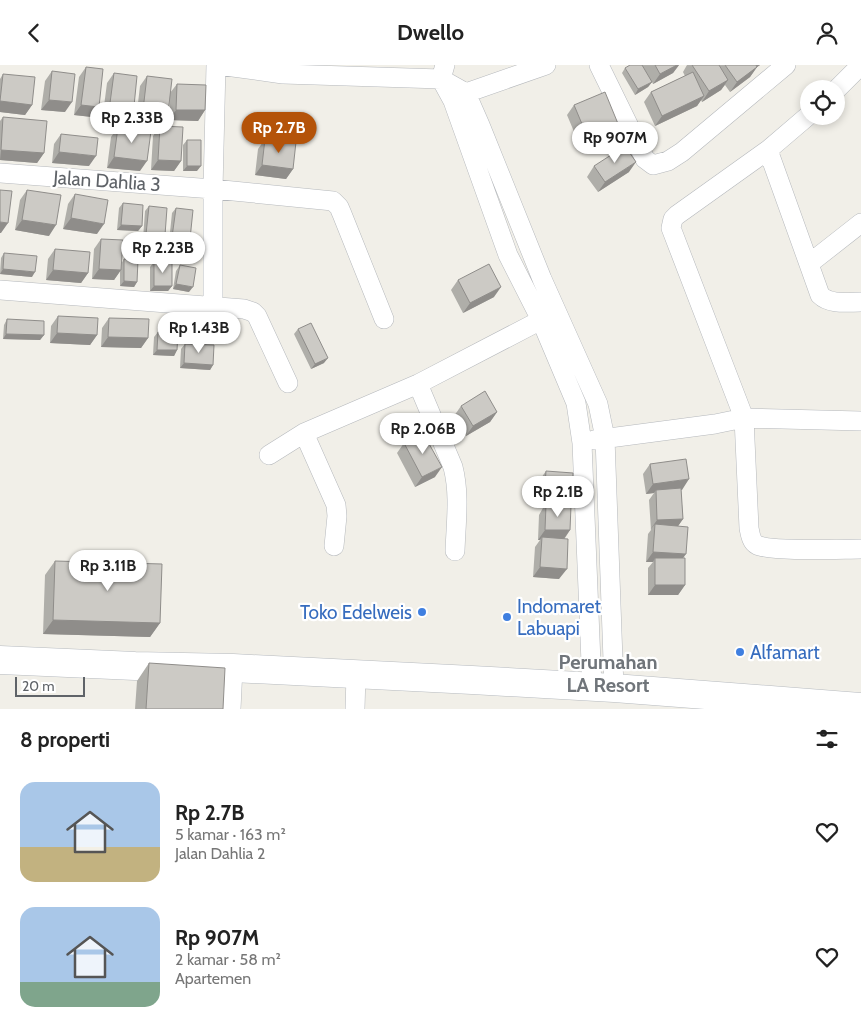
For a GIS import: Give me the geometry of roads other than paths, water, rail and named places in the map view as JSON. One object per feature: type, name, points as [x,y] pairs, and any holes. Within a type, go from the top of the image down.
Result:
[{"type":"street","points":[[214,305],[213,189],[217,65],[283,74],[343,70],[443,72],[480,125],[528,246],[598,404],[605,437],[603,688]]},
{"type":"street","points":[[459,97],[546,65]]},
{"type":"street","points":[[599,65],[645,159],[649,163],[658,165],[682,152],[786,65]]},
{"type":"street","points":[[845,81],[861,65]]},
{"type":"street","points":[[459,97],[508,255],[541,320],[576,403],[582,443],[603,688]]},
{"type":"street","points":[[800,123],[768,150],[677,215],[671,228],[744,418],[749,528],[753,541],[762,546],[782,548],[861,549]]},
{"type":"street","points":[[768,150],[820,295],[834,302],[861,302]]},
{"type":"street","name":"Jalan Dahlia 3","points":[[0,173],[213,189],[332,201],[339,207],[384,319]]},
{"type":"street","points":[[810,263],[861,223]]},
{"type":"street","points":[[508,255],[528,246]]},
{"type":"street","points":[[0,290],[214,305],[244,309],[253,312],[257,316],[288,383]]},
{"type":"street","points":[[269,455],[304,433],[418,384],[541,320]]},
{"type":"street","points":[[418,384],[456,476],[456,551]]},
{"type":"street","points":[[582,443],[605,437],[715,424],[744,418],[861,421]]},
{"type":"street","points":[[304,433],[336,505],[337,516],[334,546]]},
{"type":"street","points":[[0,660],[135,666],[233,667],[603,688],[861,707]]},
{"type":"street","points":[[231,709],[233,667]]},
{"type":"street","points":[[355,709],[356,675]]},
{"type":"place","name":"Toko Edelweis","points":[[422,612]]},
{"type":"place","name":"Indomaret Labuapi","points":[[507,617]]},
{"type":"place","name":"Alfamart","points":[[740,652]]},
{"type":"district","name":"Perumahan LA Resort","points":[[608,674]]}]
